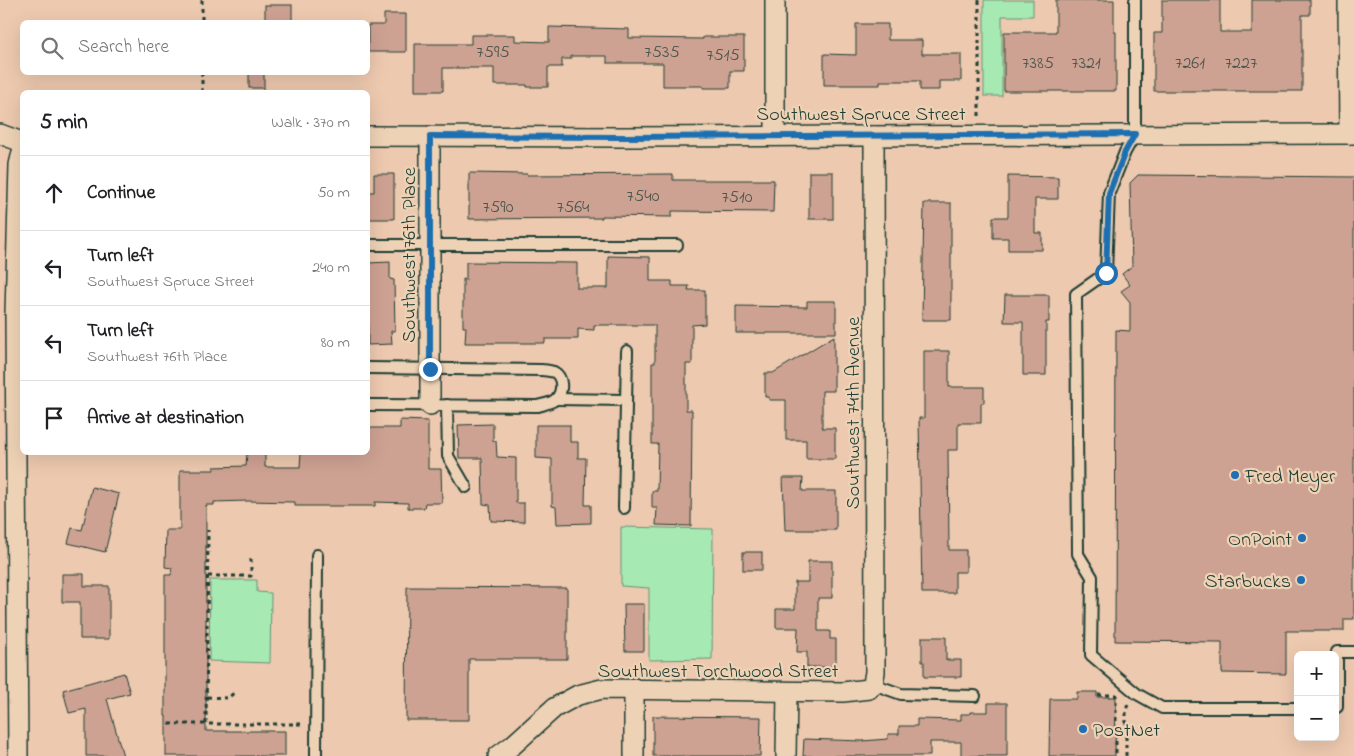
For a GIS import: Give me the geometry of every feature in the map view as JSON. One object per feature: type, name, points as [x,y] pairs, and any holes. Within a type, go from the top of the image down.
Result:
[{"type":"street","points":[[775,136],[776,0]]},
{"type":"street","points":[[1348,0],[1352,134]]},
{"type":"street","points":[[0,134],[20,141]]},
{"type":"street","name":"Southwest Spruce Street","points":[[370,136],[1352,134]]},
{"type":"street","name":"Southwest 76th Place","points":[[430,136],[430,369],[439,405]]},
{"type":"street","name":"Southwest 74th Avenue","points":[[871,687],[875,672],[874,136]]},
{"type":"street","points":[[18,756],[15,314],[18,164],[20,158]]},
{"type":"street","name":"Southwest Torchwood Street","points":[[498,756],[554,708],[578,695],[602,689],[844,692],[871,687]]},
{"type":"street","points":[[634,688],[634,756]]},
{"type":"street","points":[[786,756],[787,692]]},
{"type":"lane","points":[[1135,0],[1135,134],[1125,152],[1109,193],[1106,273],[1076,294],[1078,554],[1092,577],[1091,656],[1136,694],[1162,708],[1294,708]]},
{"type":"lane","points":[[370,245],[677,245]]},
{"type":"lane","points":[[624,508],[627,351]]},
{"type":"lane","points":[[370,368],[542,370],[554,372],[559,377],[561,389],[556,399]]},
{"type":"lane","points":[[370,404],[538,406],[556,399],[626,400]]},
{"type":"lane","points":[[439,405],[448,456],[466,487]]},
{"type":"lane","points":[[316,756],[317,555]]},
{"type":"lane","points":[[1337,696],[1337,652],[1354,652]]},
{"type":"lane","points":[[871,687],[901,694],[975,696]]},
{"type":"path","points":[[202,0],[202,20]]},
{"type":"path","points":[[979,0],[979,135]]},
{"type":"path","points":[[202,75],[202,90]]},
{"type":"path","points":[[206,724],[208,530]]},
{"type":"path","points":[[208,576],[251,576],[251,555]]},
{"type":"path","points":[[207,697],[228,698],[235,692]]},
{"type":"path","points":[[1126,756],[1126,708],[1136,694]]},
{"type":"path","points":[[1098,695],[1116,695],[1116,756]]},
{"type":"path","points":[[170,724],[283,724]]},
{"type":"green space","points":[[984,0],[1033,0],[1033,16],[1002,16],[1002,96],[984,96]]},
{"type":"green space","points":[[621,527],[713,529],[712,659],[649,660],[649,588],[621,586]]},
{"type":"green space","points":[[210,580],[257,580],[257,592],[271,593],[270,663],[209,661]]},
{"type":"building","points":[[1056,0],[1114,0],[1116,91],[1004,91],[1004,32],[1056,32]]},
{"type":"building","points":[[1162,0],[1220,0],[1220,32],[1252,32],[1252,0],[1310,0],[1310,15],[1302,15],[1302,91],[1154,91],[1154,33],[1162,33]]},
{"type":"building","points":[[265,5],[292,5],[292,20],[265,20]]},
{"type":"building","points":[[384,14],[406,14],[406,52],[370,52],[370,25],[384,25]]},
{"type":"building","points":[[856,24],[888,24],[888,40],[922,40],[922,54],[961,54],[961,81],[939,81],[939,90],[920,90],[920,81],[880,81],[880,85],[824,85],[824,54],[856,55]]},
{"type":"building","points":[[549,27],[629,29],[629,38],[703,39],[703,37],[744,37],[744,71],[730,71],[730,88],[663,86],[663,63],[607,63],[607,56],[571,56],[571,59],[562,59],[562,67],[548,67],[548,87],[494,85],[494,68],[443,68],[443,91],[415,91],[415,44],[471,44],[471,35],[515,35],[515,41],[549,42]]},
{"type":"building","points":[[249,75],[264,75],[264,88],[249,88]]},
{"type":"building","points":[[809,172],[833,172],[833,219],[809,219]]},
{"type":"building","points":[[469,173],[527,175],[673,174],[673,180],[774,180],[773,212],[672,211],[672,217],[602,216],[602,218],[469,219]]},
{"type":"building","points":[[374,174],[394,174],[394,219],[370,219],[370,192],[374,192]]},
{"type":"building","name":"Fred Meyer","points":[[1138,175],[1354,177],[1354,619],[1344,619],[1344,631],[1286,631],[1286,674],[1222,673],[1222,642],[1115,641],[1116,330],[1130,331],[1130,302],[1121,291],[1130,285],[1122,274],[1132,266],[1130,183]]},
{"type":"building","points":[[1008,176],[1058,177],[1058,199],[1035,199],[1035,233],[1042,233],[1042,250],[1008,250],[1008,238],[993,238],[993,217],[1008,217]]},
{"type":"building","points":[[924,203],[951,203],[951,320],[922,320]]},
{"type":"building","points":[[608,256],[650,257],[650,281],[672,281],[672,286],[689,286],[688,290],[705,290],[705,324],[692,325],[692,364],[686,364],[686,410],[692,410],[691,526],[656,525],[657,508],[652,508],[652,491],[657,491],[658,444],[652,444],[652,363],[655,363],[655,325],[594,325],[594,330],[578,329],[578,339],[545,339],[545,343],[465,343],[463,279],[466,280],[466,262],[577,263],[577,288],[608,288]]},
{"type":"building","points":[[390,262],[390,279],[394,280],[395,331],[391,331],[392,344],[370,345],[370,263]]},
{"type":"building","points":[[1005,295],[1049,295],[1049,322],[1046,322],[1046,375],[1023,375],[1023,322],[1004,322]]},
{"type":"building","points":[[807,301],[836,301],[836,333],[736,333],[736,306],[807,307]]},
{"type":"building","points":[[834,336],[834,391],[822,391],[822,428],[835,428],[835,459],[806,459],[806,440],[786,440],[786,400],[769,400],[769,397],[765,397],[765,373],[773,373]]},
{"type":"building","points":[[924,351],[949,351],[949,387],[984,387],[984,403],[981,403],[981,423],[958,423],[958,450],[948,450],[949,550],[966,550],[966,572],[955,572],[955,593],[922,593],[919,418],[924,418]]},
{"type":"building","points":[[400,420],[428,421],[428,469],[441,469],[442,503],[425,503],[424,508],[408,508],[408,503],[375,502],[375,506],[295,506],[295,502],[247,501],[214,502],[214,505],[206,505],[206,731],[285,731],[285,756],[166,756],[165,575],[171,575],[172,568],[165,567],[166,530],[180,530],[180,470],[214,470],[214,467],[246,466],[247,455],[265,455],[265,467],[300,467],[301,455],[370,455],[370,428],[400,428]]},
{"type":"building","points":[[493,424],[493,441],[496,441],[497,457],[516,458],[516,503],[524,503],[524,522],[491,521],[490,505],[483,504],[482,458],[459,458],[458,425]]},
{"type":"building","points":[[536,425],[570,425],[570,442],[578,442],[578,458],[586,458],[585,505],[591,505],[591,523],[557,524],[556,507],[552,506],[552,459],[536,458]]},
{"type":"building","points":[[783,478],[803,478],[802,491],[836,491],[836,530],[785,530]]},
{"type":"building","points":[[92,487],[119,494],[105,552],[68,543],[72,528],[82,530]]},
{"type":"building","points":[[743,552],[762,552],[762,570],[743,570]]},
{"type":"building","points":[[808,561],[832,561],[832,598],[818,598],[818,631],[830,631],[830,639],[836,639],[836,667],[807,667],[807,652],[797,652],[798,628],[776,628],[776,609],[795,609],[795,582],[808,582]]},
{"type":"building","points":[[62,574],[84,574],[84,586],[109,586],[109,639],[80,639],[80,602],[62,602]]},
{"type":"building","points":[[407,587],[567,588],[567,659],[469,659],[469,720],[406,720]]},
{"type":"building","points":[[624,604],[644,604],[644,651],[625,651]]},
{"type":"building","points":[[922,637],[946,637],[946,660],[961,660],[961,677],[924,677]]},
{"type":"building","points":[[124,673],[130,693],[107,699],[123,756],[86,756],[86,709],[69,713],[63,690]]},
{"type":"building","points":[[1077,692],[1097,692],[1097,697],[1116,697],[1115,756],[1049,756],[1050,699],[1077,699]]},
{"type":"building","points":[[988,703],[1007,703],[1007,756],[961,756],[961,742],[930,742],[930,756],[803,756],[804,739],[862,741],[888,739],[888,734],[899,734],[899,726],[917,726],[917,719],[961,720],[961,714],[988,712]]},
{"type":"building","points":[[653,716],[761,717],[760,756],[653,756]]},
{"type":"place","name":"Fred Meyer","points":[[1235,475]]},
{"type":"place","name":"OnPoint","points":[[1302,538]]},
{"type":"place","name":"Starbucks","points":[[1301,580]]},
{"type":"place","name":"PostNet","points":[[1083,729]]},
{"type":"route","points":[[430,369],[430,136],[621,137],[1135,134],[1125,152],[1109,193],[1106,273]]}]
